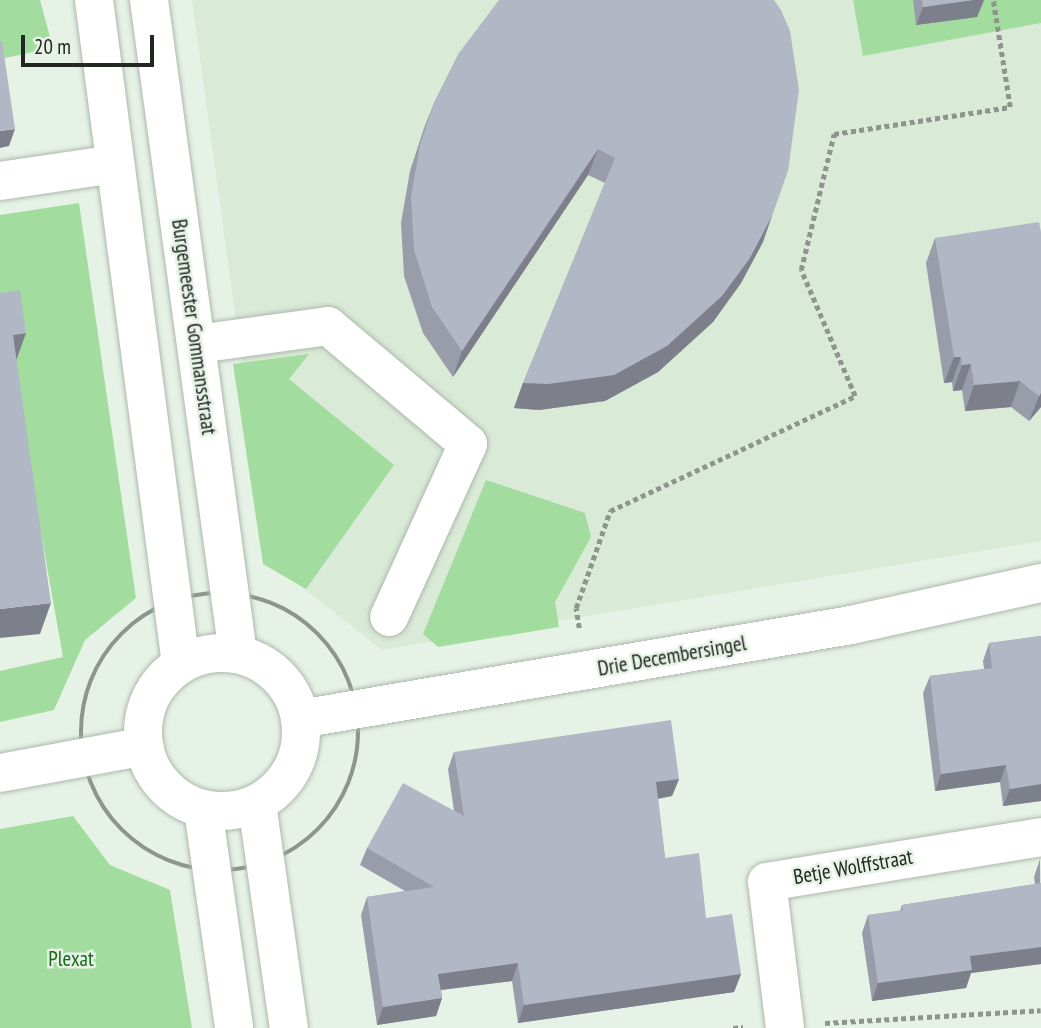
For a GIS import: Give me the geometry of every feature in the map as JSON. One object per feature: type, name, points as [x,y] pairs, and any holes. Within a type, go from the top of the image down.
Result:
[{"type":"street","points":[[93,0],[181,664]]},
{"type":"street","name":"Burgemeester Gommansstraat","points":[[149,0],[238,654]]},
{"type":"street","points":[[0,181],[115,164]]},
{"type":"street","points":[[197,344],[328,326],[468,444],[389,617]]},
{"type":"street","name":"Drie Decembersingel","points":[[300,719],[851,625],[1041,583]]},
{"type":"street","points":[[211,654],[238,654],[277,675],[292,695],[300,719],[298,757],[290,774],[257,804],[230,811],[203,809],[165,786],[151,768],[145,746],[144,722],[151,699],[181,664],[211,654]]},
{"type":"street","points":[[0,773],[145,746]]},
{"type":"street","points":[[257,804],[289,1028]]},
{"type":"street","points":[[203,809],[234,1028]]},
{"type":"street","name":"Betje Wolffstraat","points":[[786,1027],[767,882],[1041,837]]},
{"type":"path","points":[[586,671],[576,608],[610,512],[855,396],[801,270],[834,134],[1010,107],[993,0]]},
{"type":"path","points":[[230,592],[275,603],[314,629],[342,666],[358,709],[359,749],[349,787],[328,821],[299,847],[265,865],[212,872],[165,862],[125,836],[96,798],[82,758],[82,705],[99,660],[130,624],[172,600],[230,592]]},
{"type":"path","points":[[733,1028],[1041,1010]]},
{"type":"shaded area","points":[[192,0],[853,0],[864,55],[1041,23],[1041,541],[382,650],[269,561]]},
{"type":"green space","points":[[0,0],[40,0],[53,48],[0,59]]},
{"type":"green space","points":[[853,0],[1041,0],[1041,23],[863,56]]},
{"type":"green space","points":[[79,203],[136,598],[85,640],[54,710],[0,722],[0,671],[63,657],[0,303],[0,215]]},
{"type":"green space","points":[[309,354],[289,379],[394,465],[306,589],[263,564],[233,364]]},
{"type":"green space","points":[[486,480],[585,513],[591,537],[555,602],[559,627],[438,647],[423,634]]},
{"type":"green space","name":"Plexat","points":[[73,816],[110,865],[170,890],[192,1028],[0,1028],[0,829]]},
{"type":"building","points":[[499,0],[774,0],[790,31],[799,90],[788,171],[772,216],[750,258],[722,296],[667,346],[614,375],[548,384],[523,383],[615,158],[598,149],[462,351],[432,307],[414,250],[411,197],[420,145],[434,103],[459,53]]},
{"type":"building","points":[[922,0],[973,0],[923,7]]},
{"type":"building","points":[[0,41],[15,129],[0,131]]},
{"type":"building","points":[[1039,222],[1041,393],[1039,396],[1020,381],[974,385],[971,364],[962,365],[961,357],[954,357],[935,238]]},
{"type":"building","points":[[20,290],[26,333],[13,335],[51,603],[0,609],[0,293]]},
{"type":"building","points":[[1041,636],[1041,784],[1010,789],[1006,765],[941,774],[930,676],[992,668],[989,643]]},
{"type":"building","points":[[671,720],[679,779],[656,782],[665,858],[699,853],[706,918],[732,914],[741,974],[524,1005],[518,963],[438,974],[442,998],[383,1007],[367,897],[434,887],[367,848],[403,783],[464,816],[454,752]]},
{"type":"building","points":[[1041,883],[1041,947],[970,956],[972,970],[878,983],[868,915],[903,910],[902,905]]}]
